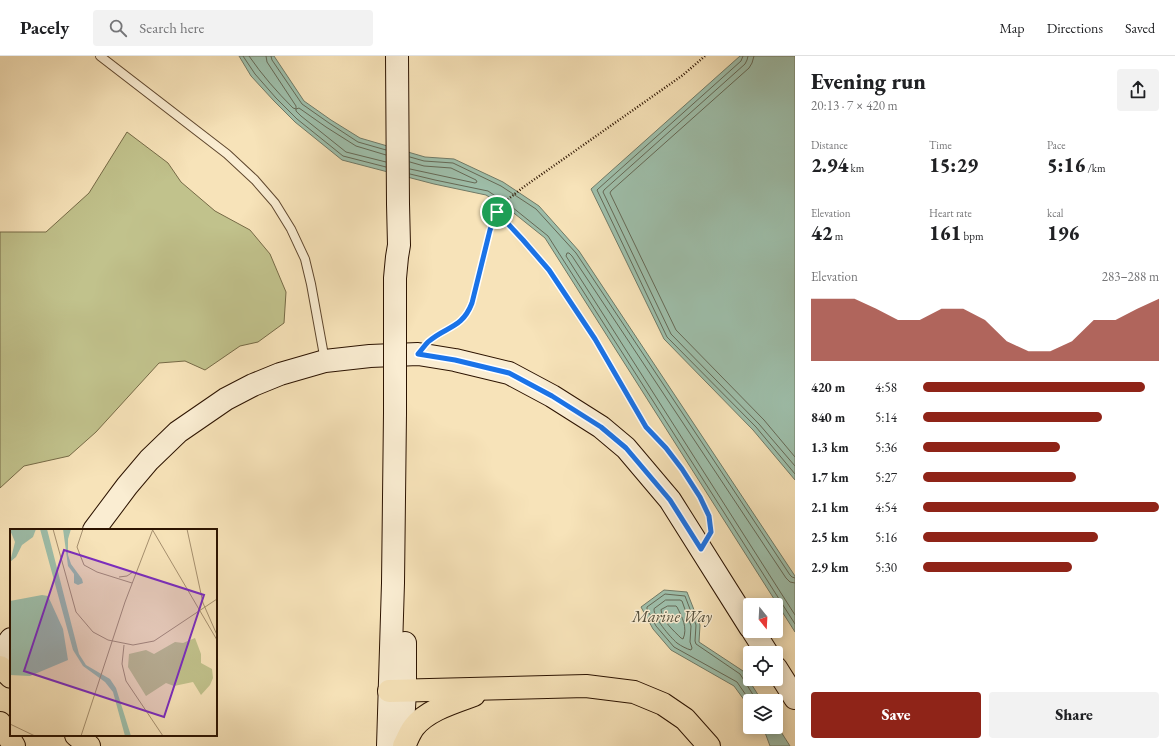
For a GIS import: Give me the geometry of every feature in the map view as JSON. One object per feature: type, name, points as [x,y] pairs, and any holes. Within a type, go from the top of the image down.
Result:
[{"type":"main road","points":[[0,667],[10,676]]},
{"type":"main road","points":[[397,691],[586,686],[634,692],[663,704],[685,719],[709,746]]},
{"type":"main road","points":[[403,746],[415,726],[425,718],[452,703],[492,689]]},
{"type":"main road","points":[[0,723],[14,746]]},
{"type":"main road","points":[[77,736],[89,746]]},
{"type":"street","points":[[398,56],[399,245],[395,278],[400,311],[400,413],[392,582],[397,691],[403,746]]},
{"type":"street","points":[[95,529],[127,486],[149,460],[178,432],[226,399],[253,385],[280,374],[325,361],[370,356],[418,354],[455,360],[509,373],[552,396],[601,427],[626,448],[670,500],[743,616]]},
{"type":"street","points":[[0,654],[10,640]]},
{"type":"street","points":[[783,679],[795,698]]},
{"type":"street","points":[[388,746],[397,691]]},
{"type":"lane","points":[[100,56],[227,154],[255,180],[275,203],[292,229],[305,259],[325,361]]},
{"type":"path","points":[[418,354],[428,342],[457,324],[468,313],[472,303],[490,230],[498,207],[525,186],[683,75],[705,56]]},
{"type":"path","points":[[497,212],[549,270],[595,339],[646,427],[666,448],[700,497],[709,516],[711,532],[701,549]]},
{"type":"green space","points":[[127,132],[168,163],[181,182],[215,211],[250,230],[270,254],[286,292],[284,323],[258,342],[240,346],[205,370],[185,361],[159,363],[96,432],[69,456],[24,466],[0,488],[0,232],[46,232],[89,193]]},
{"type":"water","points":[[239,56],[274,56],[304,101],[360,138],[425,157],[454,159],[503,182],[539,206],[579,251],[795,576],[795,632],[783,613],[783,598],[773,598],[545,238],[510,210],[486,195],[434,184],[342,160],[295,122],[251,76]]},
{"type":"water","points":[[740,56],[795,56],[795,480],[753,430],[664,339],[591,189]]},
{"type":"water","name":"Marine Way","points":[[664,590],[687,592],[700,625],[699,642],[743,671],[743,686],[752,686],[758,694],[743,694],[743,698],[734,686],[671,650],[653,629],[641,607]]},
{"type":"water","points":[[766,734],[782,734],[790,746],[770,746]]},
{"type":"route","points":[[497,212],[549,270],[595,339],[646,427],[666,448],[700,497],[709,516],[711,532],[701,549],[670,500],[626,448],[601,427],[552,396],[509,373],[455,360],[418,354],[428,342],[463,320],[468,313],[472,303],[490,230],[497,212]]}]
